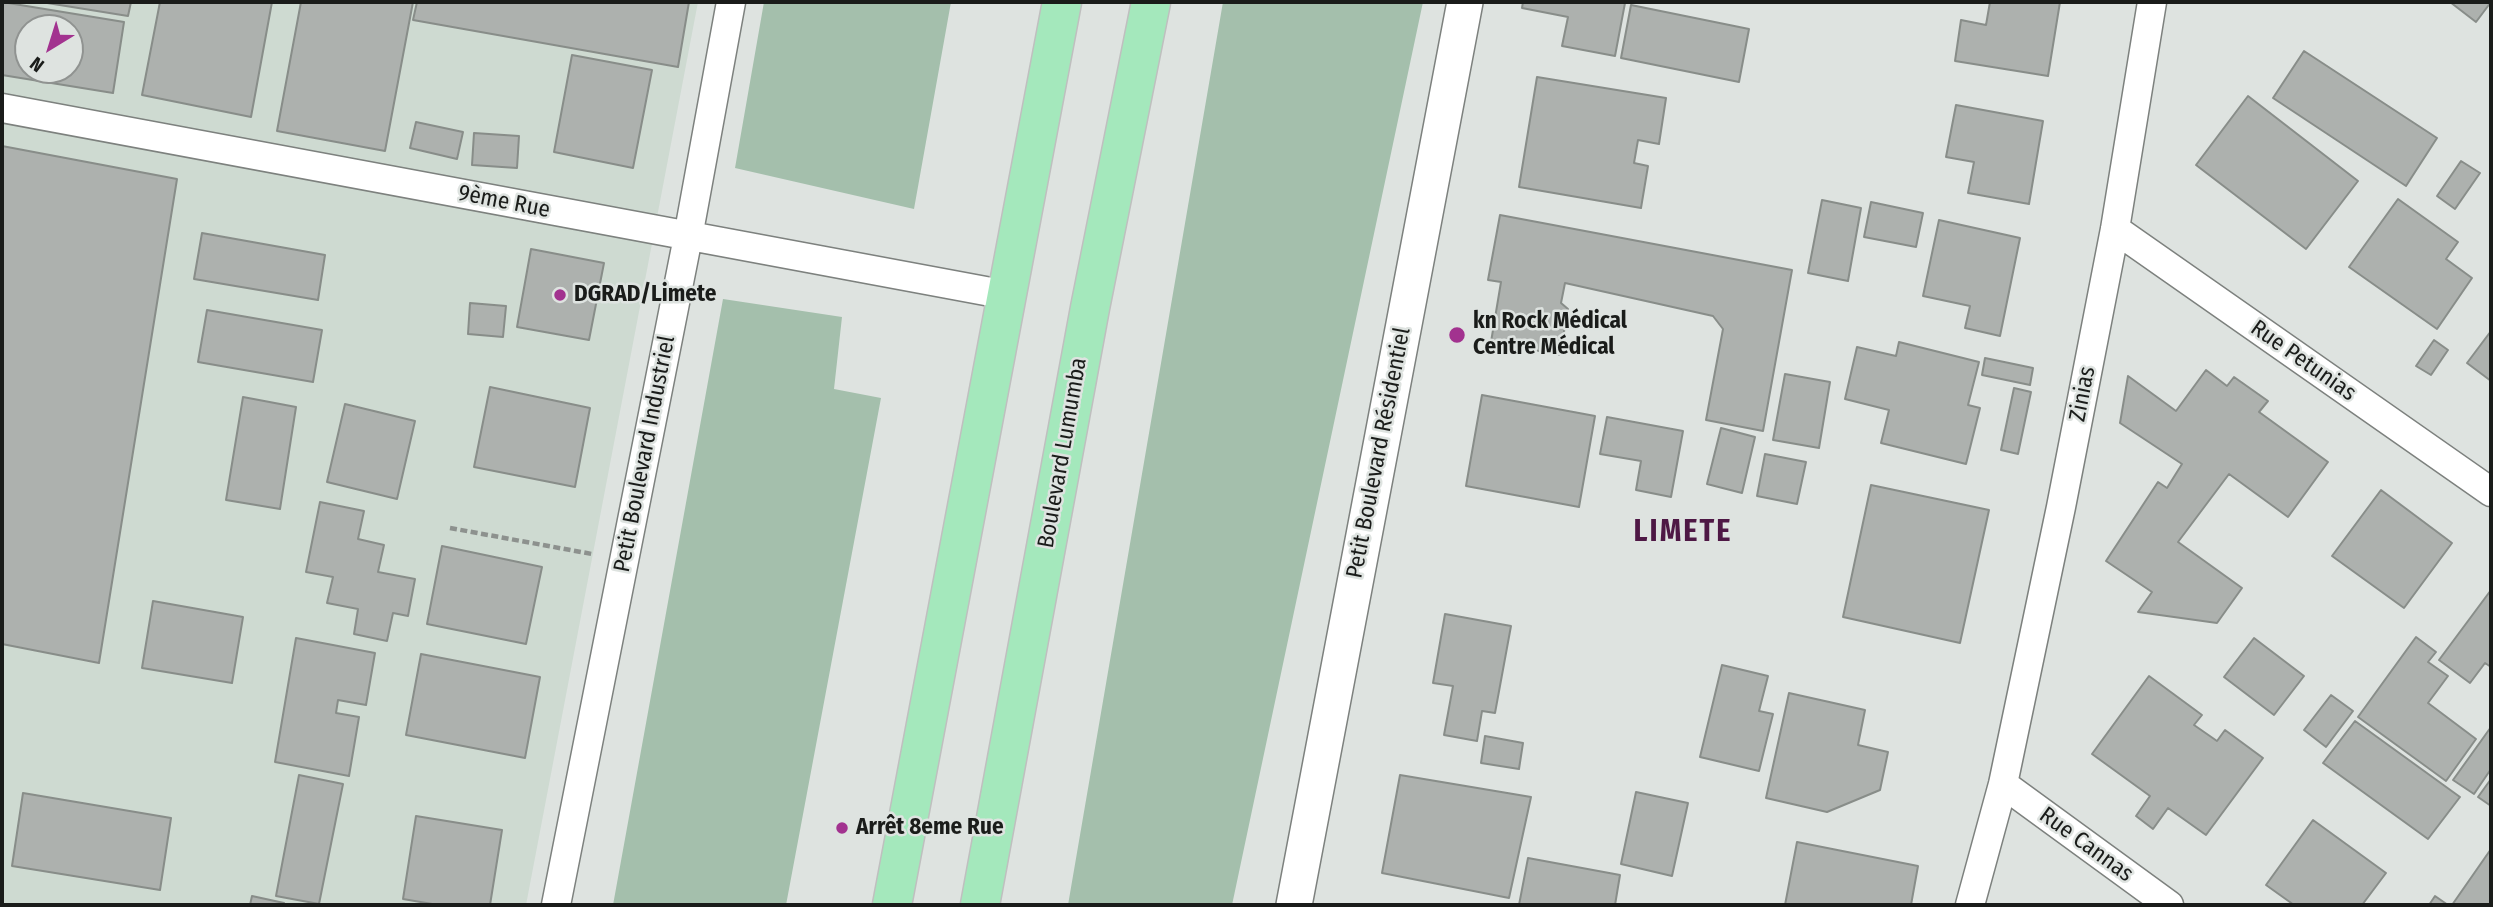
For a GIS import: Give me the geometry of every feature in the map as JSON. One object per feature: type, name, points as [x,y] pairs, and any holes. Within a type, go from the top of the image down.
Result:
[{"type":"highway","points":[[892,905],[1062,2]]},
{"type":"highway","name":"Boulevard Lumumba","points":[[980,905],[1090,308],[1151,2]]},
{"type":"street","name":"Petit Boulevard Industriel","points":[[556,905],[688,237],[731,2]]},
{"type":"street","name":"Petit Boulevard Résidentiel","points":[[1294,905],[1465,2]]},
{"type":"street","name":"Zinias","points":[[1970,905],[2003,784],[2061,507],[2115,229],[2152,2]]},
{"type":"street","name":"9ème Rue","points":[[2,108],[1007,295]]},
{"type":"street","name":"Rue Petunias","points":[[2115,229],[2491,492]]},
{"type":"street","name":"Rue Cannas","points":[[2003,784],[2169,905]]},
{"type":"path","points":[[450,528],[624,560]]},
{"type":"shaded area","points":[[2,2],[698,2],[526,905],[2,905]]},
{"type":"green space","points":[[764,2],[951,2],[914,209],[735,168]]},
{"type":"green space","points":[[1223,2],[1423,2],[1232,905],[1068,905]]},
{"type":"green space","points":[[723,299],[842,317],[834,389],[881,398],[786,905],[613,905]]},
{"type":"building","points":[[2,2],[75,14],[14,14],[14,77],[2,75]]},
{"type":"building","points":[[41,2],[131,2],[128,16]]},
{"type":"building","points":[[160,2],[272,2],[251,117],[142,95]]},
{"type":"building","points":[[301,2],[413,2],[385,151],[277,131]]},
{"type":"building","points":[[417,2],[689,2],[678,67],[413,20]]},
{"type":"building","points":[[1523,2],[1632,2],[1625,3],[1615,56],[1562,46],[1568,17],[1522,8]]},
{"type":"building","points":[[1990,2],[2060,2],[2048,76],[1955,61],[1961,20],[1986,25]]},
{"type":"building","points":[[2450,2],[2491,2],[2476,22]]},
{"type":"building","points":[[1631,5],[1749,29],[1739,82],[1621,58]]},
{"type":"building","points":[[84,15],[124,22],[113,93],[58,84],[84,84]]},
{"type":"building","points":[[2304,51],[2437,138],[2406,186],[2273,98]]},
{"type":"building","points":[[572,55],[652,70],[633,168],[554,152]]},
{"type":"building","points":[[1537,77],[1666,98],[1659,144],[1638,140],[1634,163],[1648,166],[1641,208],[1519,187]]},
{"type":"building","points":[[2248,96],[2358,181],[2306,249],[2196,165]]},
{"type":"building","points":[[1956,105],[2043,121],[2029,204],[1968,193],[1974,162],[1946,157]]},
{"type":"building","points":[[416,122],[463,132],[457,159],[410,148]]},
{"type":"building","points":[[474,133],[519,136],[517,168],[472,165]]},
{"type":"building","points":[[2,146],[177,179],[99,663],[2,644]]},
{"type":"building","points":[[2461,161],[2480,173],[2455,209],[2437,196]]},
{"type":"building","points":[[2398,199],[2458,242],[2446,259],[2472,278],[2437,329],[2349,267]]},
{"type":"building","points":[[1822,200],[1861,208],[1848,281],[1808,273]]},
{"type":"building","points":[[1871,202],[1923,213],[1916,247],[1864,237]]},
{"type":"building","points":[[1500,215],[1792,270],[1763,431],[1706,420],[1723,329],[1713,316],[1565,283],[1561,303],[1568,309],[1560,355],[1491,342],[1501,282],[1488,280]]},
{"type":"building","points":[[1939,220],[2020,238],[2000,336],[1965,328],[1970,306],[1923,296]]},
{"type":"building","points":[[202,233],[325,255],[318,300],[194,279]]},
{"type":"building","name":"DGRAD/Limete","points":[[531,249],[604,263],[589,340],[517,327]]},
{"type":"building","points":[[470,303],[506,306],[503,337],[468,334]]},
{"type":"building","points":[[207,310],[322,330],[313,382],[198,362]]},
{"type":"building","points":[[2491,331],[2491,381],[2467,363]]},
{"type":"building","points":[[2434,340],[2448,350],[2431,375],[2416,366]]},
{"type":"building","points":[[1899,342],[1979,362],[1968,405],[1980,408],[1966,464],[1881,443],[1889,410],[1845,399],[1857,347],[1896,356]]},
{"type":"building","points":[[1985,358],[2033,368],[2030,385],[1982,375]]},
{"type":"building","points":[[2206,370],[2227,386],[2234,377],[2268,401],[2259,412],[2328,462],[2288,517],[2229,474],[2178,542],[2242,588],[2217,623],[2138,612],[2152,592],[2106,561],[2158,482],[2167,488],[2182,464],[2120,423],[2128,376],[2176,411]]},
{"type":"building","points":[[1785,374],[1830,382],[1819,448],[1773,440]]},
{"type":"building","points":[[490,387],[590,408],[575,487],[474,467]]},
{"type":"building","points":[[2014,388],[2031,392],[2018,454],[2001,450]]},
{"type":"building","points":[[1482,395],[1595,416],[1579,507],[1466,486]]},
{"type":"building","points":[[243,397],[296,407],[280,509],[226,500]]},
{"type":"building","points":[[345,404],[415,421],[397,499],[327,482]]},
{"type":"building","points":[[1607,417],[1683,431],[1671,497],[1636,490],[1641,461],[1600,454]]},
{"type":"building","points":[[1721,428],[1755,437],[1742,493],[1707,484]]},
{"type":"building","points":[[1765,454],[1806,462],[1797,504],[1757,496]]},
{"type":"building","points":[[1871,485],[1989,510],[1960,643],[1843,617]]},
{"type":"building","points":[[2381,490],[2452,543],[2404,608],[2332,556]]},
{"type":"building","points":[[320,502],[364,511],[358,539],[384,545],[378,572],[415,579],[408,616],[393,613],[387,641],[354,634],[358,609],[327,603],[333,577],[306,572]]},
{"type":"building","points":[[442,546],[542,567],[526,644],[427,624]]},
{"type":"building","points":[[2491,590],[2491,667],[2485,663],[2470,683],[2439,660]]},
{"type":"building","points":[[153,601],[243,617],[232,683],[142,668]]},
{"type":"building","points":[[1445,614],[1511,626],[1495,713],[1482,711],[1477,741],[1444,735],[1453,686],[1433,683]]},
{"type":"building","points":[[2416,637],[2436,652],[2428,662],[2448,676],[2428,703],[2476,739],[2446,781],[2358,717]]},
{"type":"building","points":[[296,638],[375,653],[366,705],[338,700],[336,713],[359,717],[349,776],[275,762]]},
{"type":"building","points":[[2254,638],[2304,676],[2274,715],[2224,677]]},
{"type":"building","points":[[421,654],[540,677],[525,758],[406,735]]},
{"type":"building","points":[[1722,665],[1768,676],[1759,711],[1773,714],[1759,771],[1700,757]]},
{"type":"building","points":[[2149,676],[2202,715],[2194,725],[2217,741],[2225,730],[2263,758],[2206,835],[2168,808],[2153,829],[2136,816],[2150,796],[2092,754]]},
{"type":"building","points":[[1789,693],[1865,710],[1858,745],[1888,752],[1880,790],[1827,812],[1766,798]]},
{"type":"building","points":[[2331,695],[2353,711],[2326,747],[2304,730]]},
{"type":"building","points":[[2355,721],[2460,797],[2428,839],[2323,763]]},
{"type":"building","points":[[2491,727],[2491,769],[2474,794],[2453,780]]},
{"type":"building","points":[[1485,736],[1523,743],[1519,769],[1481,763]]},
{"type":"building","points":[[299,775],[343,784],[319,904],[276,896]]},
{"type":"building","points":[[1400,775],[1531,797],[1509,898],[1382,873]]},
{"type":"building","points":[[2491,779],[2491,806],[2478,797]]},
{"type":"building","points":[[1636,792],[1688,803],[1672,876],[1621,864]]},
{"type":"building","points":[[23,793],[171,818],[160,890],[12,866]]},
{"type":"building","points":[[416,816],[502,830],[490,905],[438,905],[403,899]]},
{"type":"building","points":[[2313,820],[2386,873],[2362,905],[2294,905],[2266,885]]},
{"type":"building","points":[[1797,842],[1918,866],[1911,905],[1785,905]]},
{"type":"building","points":[[2491,849],[2491,905],[2452,905]]},
{"type":"building","points":[[1528,858],[1620,875],[1615,905],[1519,905]]},
{"type":"building","points":[[252,896],[284,903],[284,905],[250,905]]},
{"type":"building","points":[[2435,896],[2448,905],[2429,905]]},
{"type":"place","name":"DGRAD/Limete","points":[[560,295]]},
{"type":"place","name":"kn Rock Médical Centre Médical","points":[[1457,335]]},
{"type":"place","name":"Arrêt 8eme Rue","points":[[842,828]]},
{"type":"district","name":"LIMETE","points":[[1683,533]]}]
